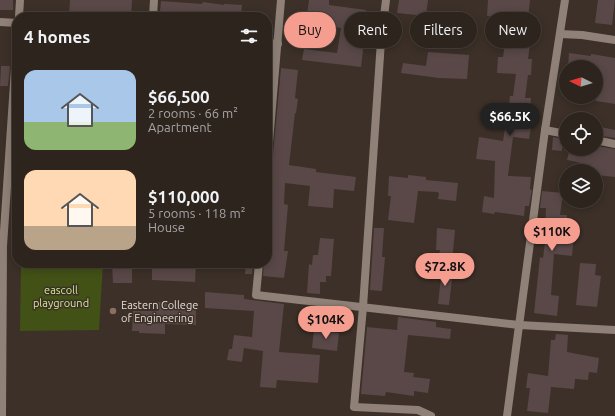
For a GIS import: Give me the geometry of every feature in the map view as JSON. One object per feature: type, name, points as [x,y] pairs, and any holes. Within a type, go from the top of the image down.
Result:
[{"type":"street","points":[[19,12],[20,0]]},
{"type":"street","points":[[153,12],[154,0]]},
{"type":"street","points":[[272,111],[281,0]]},
{"type":"street","points":[[386,0],[381,41],[363,307],[354,407],[418,410],[431,416]]},
{"type":"street","points":[[507,416],[545,130],[565,0]]},
{"type":"street","points":[[0,22],[12,23]]},
{"type":"street","points":[[560,34],[582,35],[615,40]]},
{"type":"street","points":[[272,43],[278,44]]},
{"type":"street","points":[[2,416],[2,245],[12,108]]},
{"type":"street","points":[[545,130],[559,133]]},
{"type":"street","points":[[603,141],[615,144]]},
{"type":"street","points":[[259,268],[256,295],[519,325],[615,330]]},
{"type":"green space","name":"eascoll playground","points":[[21,268],[103,268],[99,330],[20,331]]},
{"type":"building","points":[[0,0],[13,0],[13,10],[0,10]]},
{"type":"building","points":[[70,0],[132,0],[131,12],[69,12]]},
{"type":"building","points":[[309,0],[329,0],[329,5],[366,10],[366,12],[344,12],[344,48],[363,48],[361,67],[302,60],[304,49],[337,53],[341,28],[336,27],[336,12],[307,12]]},
{"type":"building","points":[[399,0],[428,0],[426,12],[410,12],[410,14],[397,12]]},
{"type":"building","points":[[488,0],[530,0],[529,12],[487,12]]},
{"type":"building","points":[[598,0],[615,0],[612,25],[595,23]]},
{"type":"building","points":[[161,1],[242,5],[241,12],[160,11]]},
{"type":"building","points":[[504,48],[529,48],[528,59],[532,59],[531,75],[528,75],[525,98],[531,98],[528,126],[531,127],[529,139],[513,137],[508,176],[531,177],[530,189],[532,190],[529,206],[525,206],[524,216],[495,212],[494,214],[482,212],[484,196],[494,198],[495,161],[476,159],[479,137],[503,141],[510,96],[513,96],[516,74],[497,73],[498,57],[503,57]]},
{"type":"building","points":[[428,52],[469,55],[467,79],[439,78],[401,73],[403,63],[426,66]]},
{"type":"building","points":[[569,53],[591,56],[591,54],[615,58],[615,104],[603,102],[603,60],[568,60]]},
{"type":"building","points":[[1,66],[10,66],[8,86],[0,86]]},
{"type":"building","points":[[281,68],[298,70],[295,98],[298,99],[289,165],[316,169],[316,172],[356,177],[354,191],[334,189],[333,208],[308,206],[310,186],[285,183],[284,204],[288,205],[284,251],[288,251],[284,278],[263,276],[264,268],[272,268],[272,166]]},
{"type":"building","points":[[603,127],[615,130],[615,138],[603,136]]},
{"type":"building","points":[[553,137],[559,138],[559,151],[552,150]]},
{"type":"building","points":[[603,147],[615,149],[615,177],[603,176],[603,164],[586,164],[567,160],[568,156],[603,156]]},
{"type":"building","points":[[408,175],[426,177],[426,180],[458,183],[456,201],[438,199],[439,193],[437,192],[418,191],[414,223],[388,220],[391,196],[388,196],[389,176],[408,178]]},
{"type":"building","points":[[542,191],[559,193],[559,208],[561,208],[560,215],[567,215],[566,234],[574,235],[572,256],[554,254],[551,295],[559,296],[557,316],[534,313],[540,257],[543,258],[547,227],[545,227],[546,208],[540,208]]},
{"type":"building","points":[[374,228],[384,228],[382,257],[385,257],[382,291],[370,290]]},
{"type":"building","points":[[437,228],[455,230],[452,262],[438,260],[440,250],[436,250]]},
{"type":"building","points":[[320,238],[334,239],[331,276],[326,276],[326,282],[320,282],[320,294],[307,293],[309,264],[312,265],[313,255],[318,255]]},
{"type":"building","points":[[580,263],[596,264],[595,275],[601,276],[597,307],[576,305]]},
{"type":"building","points":[[112,268],[132,268],[132,283],[113,283]]},
{"type":"building","points":[[152,268],[196,268],[195,282],[152,280]]},
{"type":"building","points":[[246,268],[253,268],[252,274],[245,274]]},
{"type":"building","points":[[442,268],[453,270],[449,305],[438,304]]},
{"type":"building","points":[[205,292],[244,295],[244,299],[284,304],[279,352],[320,355],[318,383],[277,380],[276,388],[260,387],[263,351],[244,348],[242,362],[227,360],[229,349],[232,349],[234,335],[252,337],[254,311],[205,308]]},
{"type":"building","points":[[158,302],[196,303],[196,325],[165,324],[165,334],[139,333],[139,331],[132,331],[133,311],[158,311]]},
{"type":"building","points":[[398,317],[436,322],[436,327],[451,329],[450,339],[408,335],[404,372],[414,373],[413,377],[430,379],[428,393],[414,391],[414,396],[386,392],[385,396],[361,394],[367,327],[397,330]]},
{"type":"building","points":[[314,330],[339,333],[337,351],[312,348]]},
{"type":"building","points":[[556,334],[568,335],[567,352],[599,358],[597,373],[589,372],[588,380],[575,379],[574,389],[551,387],[548,413],[527,411],[530,388],[526,388],[528,373],[548,376],[551,340],[555,340]]},
{"type":"place","name":"Eastern College of Engineering","points":[[113,311]]}]
